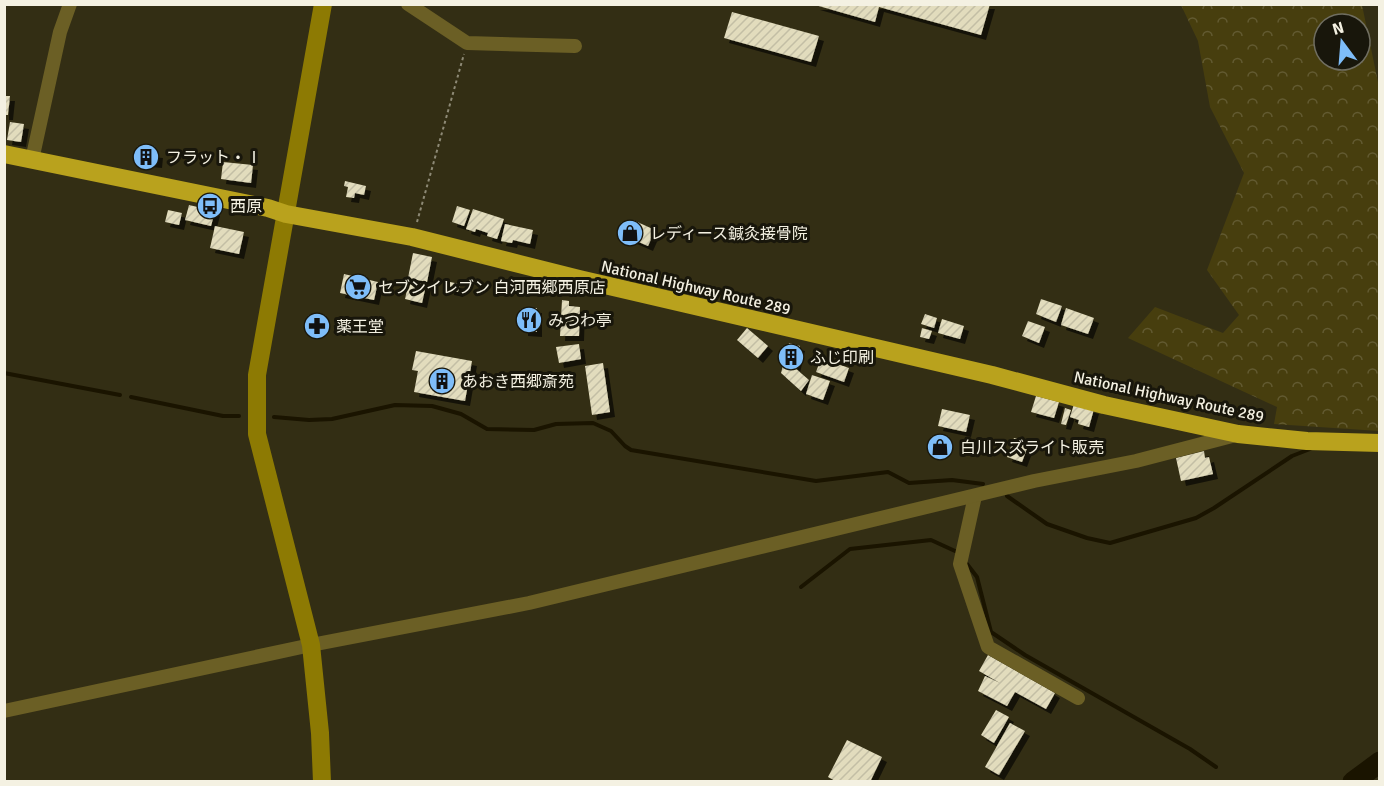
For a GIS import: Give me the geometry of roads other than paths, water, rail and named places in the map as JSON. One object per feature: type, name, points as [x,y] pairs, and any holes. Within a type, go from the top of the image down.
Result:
[{"type":"highway","name":"National Highway Route 289","points":[[4,154],[268,208],[286,214],[412,237],[727,314],[992,375],[1104,405],[1238,434],[1306,441],[1380,443]]},
{"type":"street","points":[[32,160],[60,32],[70,4]]},
{"type":"street","points":[[322,782],[320,733],[311,645],[257,434],[257,375],[323,4]]},
{"type":"street","points":[[408,4],[467,43],[575,46]]},
{"type":"street","points":[[4,711],[311,645],[494,611],[1034,481],[1136,461],[1238,434]]},
{"type":"street","points":[[975,496],[960,564],[988,647],[1078,698]]},
{"type":"waterway","points":[[4,373],[120,395]]},
{"type":"waterway","points":[[131,397],[223,416],[239,416]]},
{"type":"waterway","points":[[274,417],[332,419],[395,405],[432,406],[461,414],[487,429],[534,430],[556,424],[593,423],[611,431],[631,450],[816,481],[888,472],[909,483],[952,480],[983,484]]},
{"type":"waterway","points":[[1007,496],[1047,524],[1087,538],[1110,543],[1196,518],[1292,456],[1310,449]]},
{"type":"waterway","points":[[801,587],[850,549],[931,540],[955,551]]},
{"type":"waterway","points":[[967,564],[977,577],[991,632],[1025,655],[1190,749],[1216,767]]},
{"type":"waterway","points":[[1353,782],[1380,762]]},
{"type":"place","name":"フラット・Ⅰ","points":[[146,157]]},
{"type":"place","name":"西原","points":[[210,206]]},
{"type":"place","name":"レディース鍼灸接骨院","points":[[630,233]]},
{"type":"place","name":"セブンイレブン 白河西郷西原店","points":[[358,287]]},
{"type":"place","name":"みつわ亭","points":[[529,320]]},
{"type":"place","name":"薬王堂","points":[[317,326]]},
{"type":"place","name":"ふじ印刷","points":[[791,357]]},
{"type":"place","name":"あおき西郷斎苑","points":[[442,381]]},
{"type":"place","name":"白川スズライト販売","points":[[940,447]]}]
